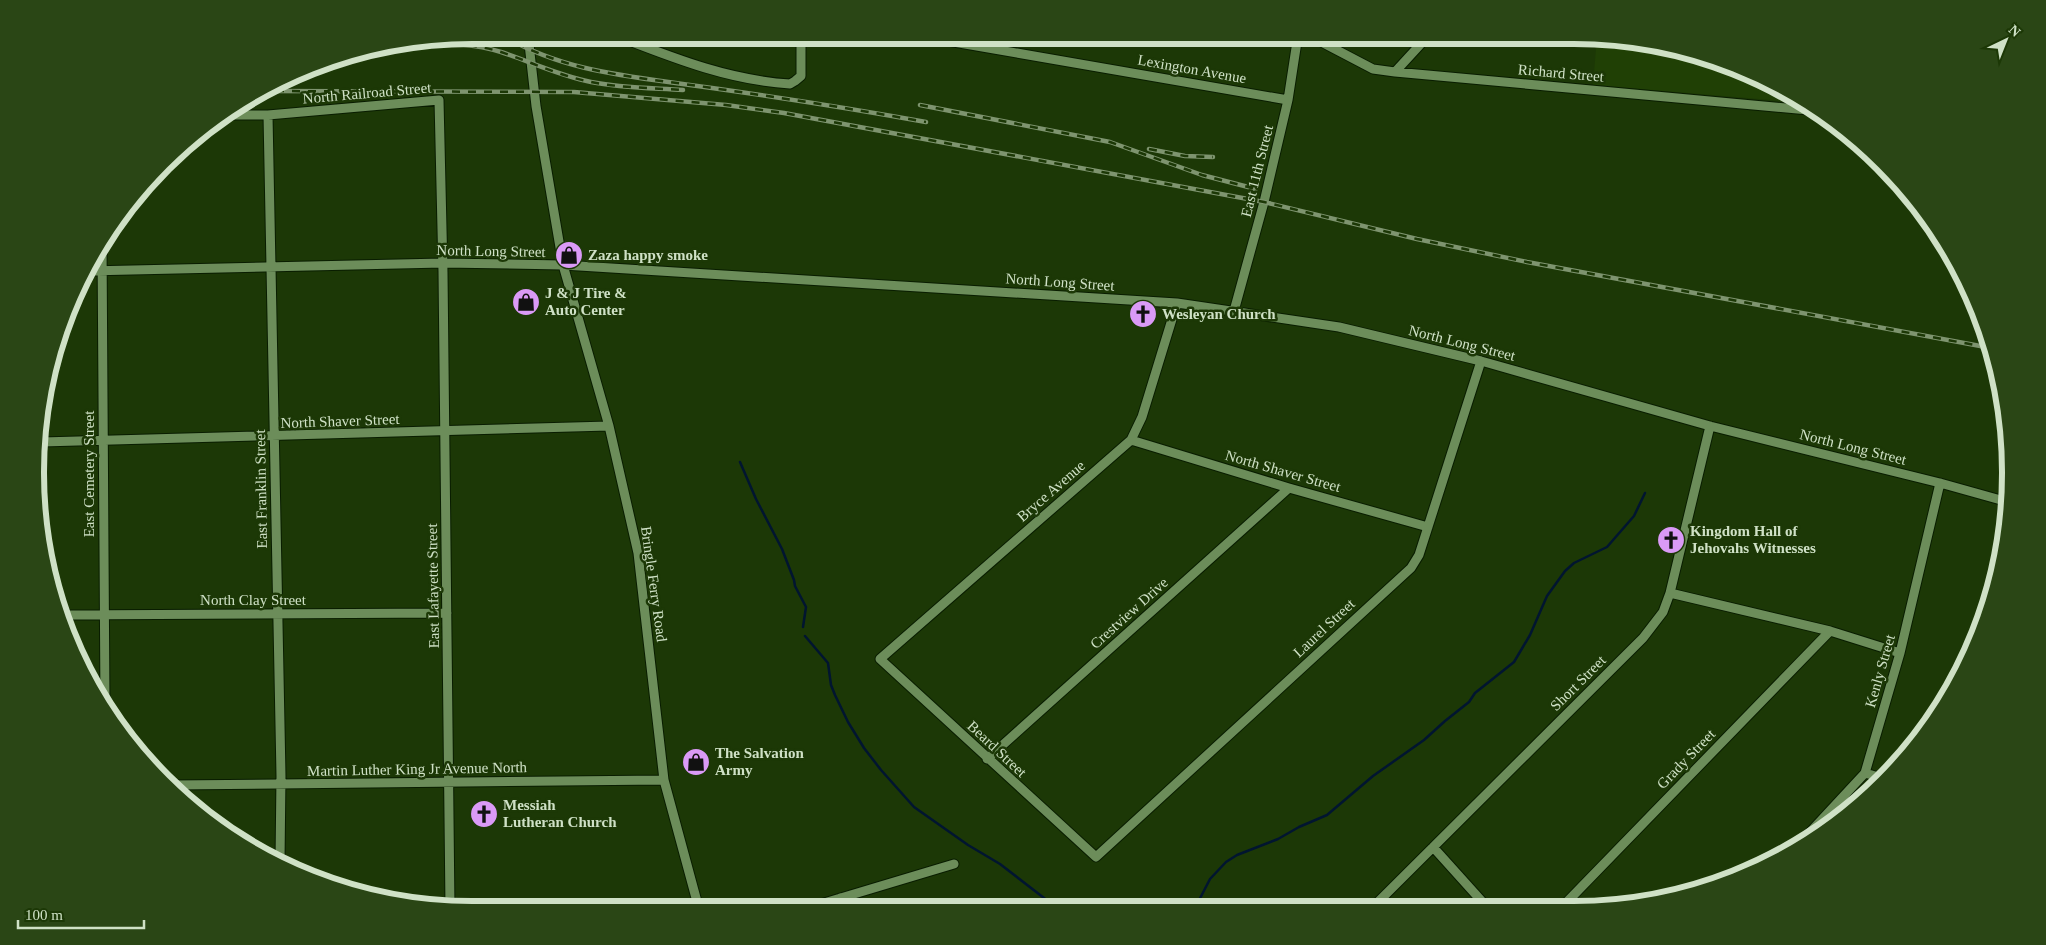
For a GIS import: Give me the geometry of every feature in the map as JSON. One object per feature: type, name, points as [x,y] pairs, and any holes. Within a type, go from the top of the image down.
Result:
[{"type":"street","name":"Bringle Ferry Road","points":[[529,44],[536,106],[563,265],[609,426],[638,553],[664,780],[697,901]]},
{"type":"street","points":[[638,44],[701,68],[742,78],[790,84],[801,76],[801,44]]},
{"type":"street","name":"Lexington Avenue","points":[[965,44],[1288,100]]},
{"type":"street","name":"East 11th Street","points":[[1234,311],[1264,202],[1288,100],[1297,44]]},
{"type":"street","name":"Richard Street","points":[[1326,44],[1373,68],[1395,72],[1801,109]]},
{"type":"street","points":[[1395,72],[1421,44]]},
{"type":"street","name":"North Railroad Street","points":[[236,115],[268,115],[439,100],[443,263]]},
{"type":"street","name":"East Franklin Street","points":[[268,115],[281,785],[280,855]]},
{"type":"street","name":"East Cemetery Street","points":[[102,256],[104,692]]},
{"type":"street","name":"North Long Street","points":[[94,270],[443,263],[563,265],[1177,303],[1339,327],[1481,361],[1710,426],[2001,500]]},
{"type":"street","name":"East Lafayette Street","points":[[443,263],[450,900]]},
{"type":"street","name":"Bryce Avenue","points":[[880,659],[1131,440],[1142,417],[1177,303]]},
{"type":"street","name":"Laurel Street","points":[[1096,857],[1411,568],[1419,556],[1481,361]]},
{"type":"street","name":"North Shaver Street","points":[[45,442],[274,437],[609,426]]},
{"type":"street","name":"Short Street","points":[[1379,901],[1643,638],[1663,612],[1670,593],[1710,426]]},
{"type":"street","name":"North Shaver Street","points":[[1131,440],[1289,488],[1428,527]]},
{"type":"street","name":"Kenly Street","points":[[1812,829],[1865,772],[1900,653],[1940,483]]},
{"type":"street","name":"Crestview Drive","points":[[987,759],[1289,488]]},
{"type":"street","points":[[1670,593],[1830,631],[1900,653]]},
{"type":"street","name":"North Clay Street","points":[[69,615],[447,613]]},
{"type":"street","name":"Grady Street","points":[[1568,901],[1830,631]]},
{"type":"street","name":"Beard Street","points":[[880,659],[1096,857]]},
{"type":"street","points":[[1865,772],[1877,776]]},
{"type":"street","name":"Martin Luther King Jr Avenue North","points":[[179,785],[664,780]]},
{"type":"street","points":[[1433,847],[1482,901]]},
{"type":"street","points":[[830,901],[954,864]]},
{"type":"shaded area","points":[[1596,45],[1629,47],[1684,58],[1738,76],[1789,101],[1593,85]]},
{"type":"waterway","points":[[740,462],[756,499],[782,549],[795,586],[806,607],[803,627]]},
{"type":"waterway","points":[[1199,901],[1210,879],[1226,862],[1237,855],[1278,839],[1299,827],[1327,815],[1373,776],[1424,740],[1469,702],[1475,693],[1514,662],[1530,635],[1547,596],[1565,571],[1574,563],[1607,547],[1634,516],[1645,493]]},
{"type":"waterway","points":[[805,636],[828,663],[831,685],[835,695],[848,722],[864,748],[914,807],[968,845],[1000,864],[1048,901]]},
{"type":"railway","points":[[463,44],[491,49],[557,73],[591,82],[625,87],[683,90]]},
{"type":"railway","points":[[520,44],[552,58],[604,72],[926,122]]},
{"type":"railway","points":[[277,91],[574,92],[726,105],[784,113],[1264,202],[1417,239],[1527,262],[1983,346]]},
{"type":"railway","points":[[920,105],[1110,142],[1202,175],[1256,189]]},
{"type":"railway","points":[[1149,149],[1185,156],[1213,157]]},
{"type":"place","name":"Zaza happy smoke","points":[[569,255]]},
{"type":"place","name":"J & J Tire & Auto Center","points":[[526,302]]},
{"type":"place","name":"Wesleyan Church","points":[[1143,314]]},
{"type":"place","name":"Kingdom Hall of Jehovahs Witnesses","points":[[1671,540]]},
{"type":"place","name":"The Salvation Army","points":[[696,762]]},
{"type":"place","name":"Messiah Lutheran Church","points":[[484,814]]}]
